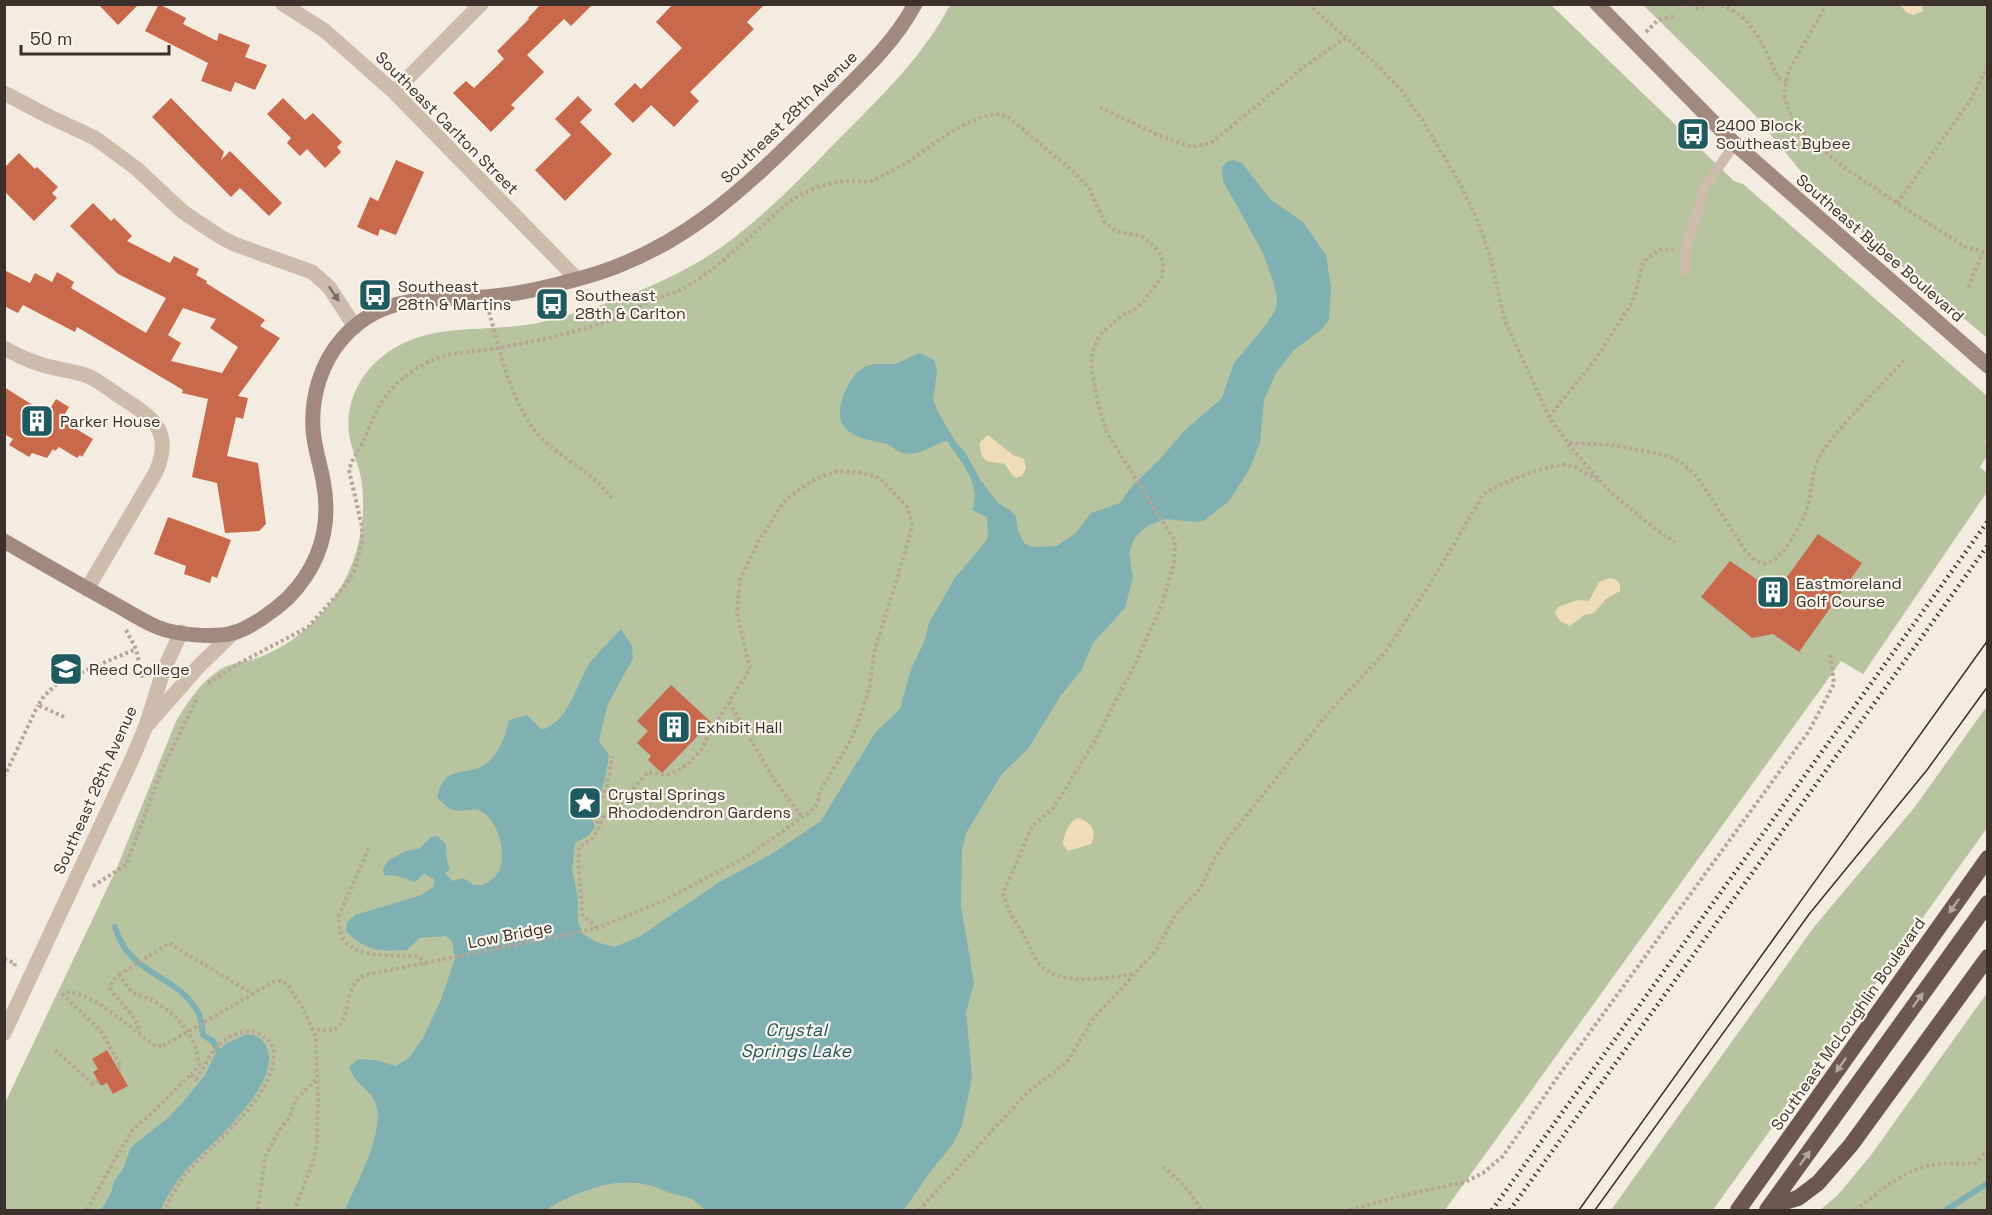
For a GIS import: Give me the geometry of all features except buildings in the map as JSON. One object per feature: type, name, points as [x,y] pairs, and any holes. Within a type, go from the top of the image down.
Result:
[{"type":"highway","name":"Southeast McLoughlin Boulevard","points":[[1737,1210],[1988,858]]},
{"type":"highway","points":[[1769,1208],[1988,903]]},
{"type":"highway","points":[[1769,1208],[1798,1198],[1818,1183],[1851,1145],[1988,957]]},
{"type":"main road","name":"Southeast 28th Avenue","points":[[181,632],[213,635],[234,632],[279,606],[309,572],[319,553],[325,534],[327,513],[326,495],[312,429],[315,396],[319,380],[333,352],[355,327],[375,312],[411,300],[438,297],[485,297],[532,290],[605,271],[654,250],[725,204],[763,171],[857,76],[908,18],[915,4]]},
{"type":"main road","name":"Southeast Bybee Boulevard","points":[[1597,4],[1735,144],[1988,366]]},
{"type":"main road","points":[[4,541],[158,628],[181,632]]},
{"type":"street","name":"Southeast Carlton Street","points":[[283,4],[325,31],[394,92],[577,279]]},
{"type":"street","points":[[394,92],[481,4]]},
{"type":"street","points":[[4,93],[105,144],[137,169],[183,212],[219,236],[243,248],[304,269],[318,277],[329,287],[355,327]]},
{"type":"street","points":[[4,348],[47,367],[90,377],[143,411],[161,434],[164,447],[163,456],[156,472],[87,588]]},
{"type":"street","name":"Southeast 28th Avenue","points":[[4,1034],[146,726],[157,689],[181,632]]},
{"type":"street","points":[[146,726],[199,666],[234,632]]},
{"type":"lane","points":[[1685,272],[1686,248],[1705,186],[1735,144]]},
{"type":"path","points":[[1308,4],[1377,65],[1401,90],[1424,121],[1478,221],[1490,256],[1505,321],[1549,417],[1600,482]]},
{"type":"path","points":[[1685,7],[1710,4]]},
{"type":"path","points":[[1715,4],[1737,13],[1748,23],[1763,45],[1778,78],[1786,81]]},
{"type":"path","points":[[1827,4],[1789,70],[1784,94],[1787,107],[1797,126],[1845,168],[1965,247],[1985,252],[1968,287]]},
{"type":"path","points":[[1635,43],[1658,20],[1677,15]]},
{"type":"path","points":[[1100,106],[1158,135],[1192,147],[1211,143],[1304,67],[1345,38]]},
{"type":"path","points":[[1897,203],[1970,101],[1988,66]]},
{"type":"path","points":[[207,684],[240,663],[308,627],[344,587],[354,572],[362,543],[362,527],[349,470],[351,461],[362,444],[382,399],[394,385],[437,357],[499,347],[606,322],[681,289],[732,253],[795,198],[813,189],[848,180],[869,182],[913,158],[960,127],[997,113],[1019,124],[1075,173],[1089,188],[1105,223],[1118,232],[1141,236],[1154,245],[1161,255],[1163,264],[1162,276],[1143,302],[1134,310],[1121,316],[1099,336],[1091,364],[1097,400],[1107,433],[1175,541],[1174,562],[1163,602],[1096,739],[1052,809],[1032,827],[1003,892],[1011,915],[1036,959],[1054,975],[1096,980],[1134,974]]},
{"type":"path","points":[[1549,417],[1595,360],[1633,301],[1643,262],[1659,250],[1686,248]]},
{"type":"path","points":[[485,297],[503,364],[520,406],[533,428],[550,445],[597,482],[612,498]]},
{"type":"path","points":[[1568,443],[1614,445],[1668,456],[1681,462],[1698,478],[1745,549],[1754,559],[1762,563],[1771,563],[1798,531],[1807,507],[1813,471],[1821,453],[1906,358]]},
{"type":"path","points":[[919,1210],[1027,1093],[1067,1062],[1093,1019],[1155,952],[1176,914],[1200,888],[1226,841],[1330,711],[1386,651],[1484,495],[1517,477],[1551,466],[1568,465],[1600,482],[1654,528],[1675,542]]},
{"type":"path","name":"Low Bridge","points":[[311,1028],[331,1031],[337,1028],[345,1017],[350,990],[359,978],[365,975],[598,928],[665,900],[738,861],[817,804],[820,791],[851,740],[861,714],[870,686],[874,653],[912,525],[908,508],[880,478],[861,473],[837,471],[814,479],[786,499],[759,540],[740,579],[737,613],[750,669],[710,732],[703,748],[690,762],[667,775],[648,772],[604,818],[599,827]]},
{"type":"path","points":[[124,627],[136,649],[143,686]]},
{"type":"path","points":[[4,777],[38,705],[51,688],[68,676],[136,649]]},
{"type":"path","points":[[1350,1210],[1466,1182],[1483,1173],[1503,1156],[1809,730],[1834,684],[1830,652]]},
{"type":"path","points":[[93,886],[126,865],[161,772],[187,714],[201,692]]},
{"type":"path","points":[[729,702],[773,778],[802,817]]},
{"type":"path","points":[[38,705],[64,717]]},
{"type":"path","points":[[598,928],[582,914],[582,895],[577,867],[579,847],[592,839],[599,827],[593,808],[602,801],[609,779],[612,756]]},
{"type":"path","points":[[369,848],[339,915],[338,926],[341,937],[353,949],[369,954],[419,957],[427,964]]},
{"type":"path","points":[[140,1035],[139,1022],[115,997],[110,988],[112,981],[169,943],[253,994]]},
{"type":"path","points":[[4,959],[15,963],[13,974]]},
{"type":"path","points":[[87,1210],[133,1130],[199,1066],[194,1044],[185,1027],[163,1006],[133,993],[119,975]]},
{"type":"path","points":[[118,1069],[121,1067],[101,1031],[63,994],[70,992],[93,1001],[155,1046],[163,1046],[273,982],[280,981],[287,984],[301,1005],[316,1038],[317,1145],[311,1168],[294,1210]]},
{"type":"path","points":[[165,1210],[184,1176],[246,1112],[267,1080],[272,1066],[273,1046],[260,1034],[247,1031],[223,1041],[196,1079],[191,1074]]},
{"type":"path","points":[[55,1050],[93,1084],[98,1081]]},
{"type":"path","points":[[258,1210],[265,1157],[289,1118],[296,1099],[317,1080]]},
{"type":"path","points":[[1855,1210],[1909,1172],[1939,1163],[1963,1165],[1976,1163],[1988,1149]]},
{"type":"path","points":[[1163,1167],[1174,1175],[1195,1199],[1201,1210]]},
{"type":"green space","name":"Eastmoreland Golf Course","points":[[950,5],[1551,5],[1734,181],[1743,184],[1987,396],[1987,438],[1985,442],[1987,456],[1980,467],[1987,473],[1987,492],[1863,674],[1841,661],[1445,1210],[5,1210],[4,1105],[116,870],[176,721],[195,692],[214,674],[235,663],[255,659],[275,650],[303,632],[327,608],[352,564],[362,525],[363,494],[350,439],[349,414],[356,390],[369,370],[387,353],[405,342],[444,332],[526,325],[569,315],[660,282],[703,259],[740,233],[772,206],[876,102],[929,40]]},
{"type":"green space","points":[[1643,5],[1987,5],[1987,338],[1825,201],[1755,115]]},
{"type":"green space","points":[[1987,706],[1987,828],[1713,1210],[1611,1210],[1814,927],[1914,808]]},
{"type":"green space","points":[[1987,993],[1987,1210],[1820,1210],[1837,1196],[1871,1155]]},
{"type":"sand","points":[[1900,5],[1922,5],[1923,11],[1913,15],[1906,12]]},
{"type":"sand","points":[[988,435],[1013,455],[1024,459],[1026,468],[1022,476],[1016,478],[1005,464],[990,462],[984,458],[980,442]]},
{"type":"sand","points":[[1610,578],[1617,580],[1620,584],[1620,591],[1606,599],[1594,613],[1584,615],[1570,626],[1560,621],[1555,613],[1558,607],[1578,600],[1589,601],[1599,582]]},
{"type":"sand","points":[[1078,818],[1090,825],[1094,835],[1093,839],[1091,844],[1068,851],[1063,844],[1064,836],[1069,825]]},
{"type":"water","name":"Crystal Springs Lake","points":[[1233,160],[1242,163],[1270,199],[1303,222],[1326,255],[1331,287],[1329,320],[1322,329],[1294,350],[1276,373],[1264,400],[1260,443],[1249,470],[1229,501],[1205,520],[1197,522],[1165,519],[1147,526],[1135,537],[1129,553],[1133,577],[1125,608],[1093,643],[1081,671],[1061,695],[1028,749],[1002,774],[966,833],[962,850],[961,906],[974,983],[966,1013],[972,1074],[970,1088],[962,1125],[953,1144],[904,1210],[706,1210],[688,1198],[652,1186],[624,1183],[596,1187],[546,1210],[345,1210],[373,1144],[378,1116],[373,1097],[356,1080],[349,1067],[358,1059],[376,1060],[395,1066],[409,1058],[423,1038],[440,1002],[455,959],[452,941],[446,936],[419,938],[407,950],[380,950],[367,947],[353,938],[346,931],[347,922],[355,915],[422,895],[433,887],[435,880],[424,874],[415,882],[397,876],[384,875],[383,868],[389,860],[406,851],[419,849],[431,837],[437,836],[446,844],[450,869],[445,873],[452,881],[463,878],[474,885],[483,885],[497,874],[500,867],[502,848],[491,820],[477,810],[454,810],[445,805],[437,797],[445,779],[455,773],[476,769],[489,761],[501,745],[509,720],[527,715],[542,730],[552,725],[560,718],[572,700],[592,660],[621,629],[632,646],[633,658],[607,706],[599,741],[609,755],[600,795],[589,811],[595,827],[588,836],[575,843],[572,870],[578,898],[578,921],[583,934],[596,942],[614,947],[639,937],[718,883],[770,855],[821,821],[875,733],[900,709],[911,669],[925,640],[929,623],[954,579],[986,541],[988,535],[987,517],[972,510],[975,491],[972,482],[964,465],[947,441],[909,454],[885,443],[852,434],[840,419],[841,403],[849,383],[860,370],[871,365],[894,364],[920,353],[934,360],[937,371],[933,400],[955,441],[965,452],[981,481],[998,503],[1016,517],[1018,531],[1024,543],[1032,547],[1057,546],[1076,533],[1091,513],[1120,503],[1132,486],[1162,457],[1184,431],[1222,398],[1234,363],[1275,311],[1277,298],[1263,253],[1223,181],[1222,167]]},
{"type":"water","points":[[245,1035],[261,1039],[267,1048],[269,1063],[264,1080],[254,1097],[225,1131],[185,1171],[161,1210],[101,1210],[111,1193],[114,1181],[123,1169],[131,1147],[168,1118],[184,1101],[205,1075],[214,1056],[225,1044]]},
{"type":"waterway","points":[[115,927],[122,943],[131,955],[189,999],[198,1012],[203,1035],[213,1041],[218,1051]]},
{"type":"waterway","points":[[1946,1210],[1988,1183]]},
{"type":"tram line","points":[[1579,1210],[1988,640]]},
{"type":"tram line","points":[[1595,1210],[1810,913],[1927,770],[1988,686]]},
{"type":"railway","points":[[1492,1210],[1988,521]]},
{"type":"railway","points":[[1510,1210],[1988,545]]},
{"type":"place","name":"2400 Block Southeast Bybee","points":[[1693,134]]},
{"type":"place","name":"Southeast 28th & Martins","points":[[375,295]]},
{"type":"place","name":"Southeast 28th & Carlton","points":[[552,304]]},
{"type":"place","name":"Parker House","points":[[37,421]]},
{"type":"place","name":"Eastmoreland Golf Course","points":[[1773,592]]},
{"type":"place","name":"Reed College","points":[[66,669]]},
{"type":"place","name":"Exhibit Hall","points":[[674,727]]},
{"type":"place","name":"Crystal Springs Rhododendron Gardens","points":[[585,803]]}]
